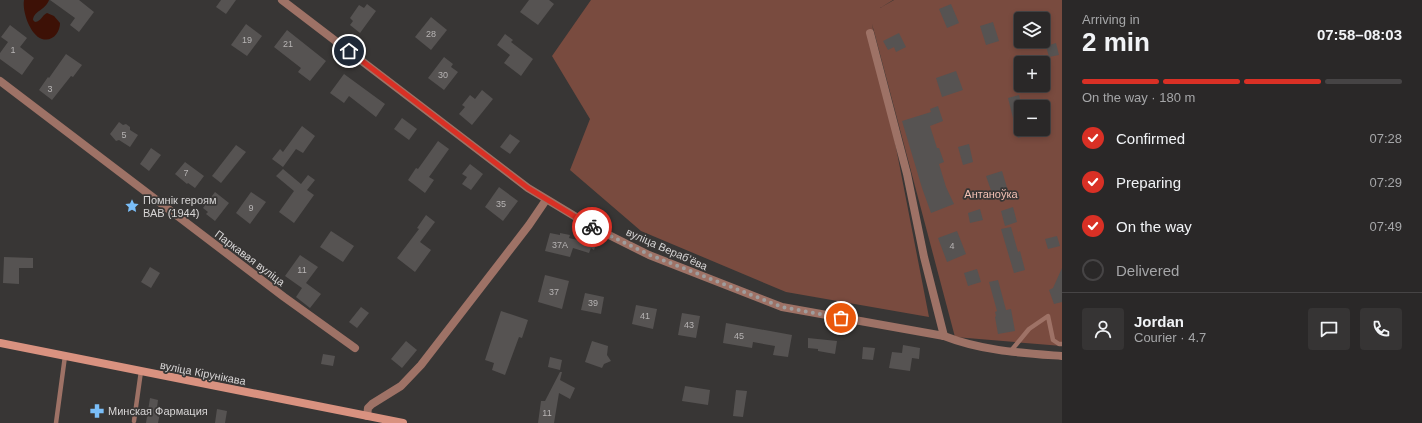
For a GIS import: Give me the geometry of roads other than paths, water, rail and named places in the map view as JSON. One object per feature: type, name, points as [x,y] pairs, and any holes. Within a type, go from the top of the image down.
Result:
[{"type":"street","name":"вуліца Верабʼёва","points":[[282,0],[528,188],[591,226],[650,255],[782,307],[944,336],[969,345],[1010,352],[1062,356]]},
{"type":"street","points":[[870,34],[907,174],[924,257],[944,336]]},
{"type":"street","name":"Паркавая вуліца","points":[[0,81],[278,292],[355,348]]},
{"type":"street","points":[[367,416],[368,408],[372,404],[401,386],[421,365],[546,200]]},
{"type":"street","name":"вуліца Кірунікава","points":[[0,344],[403,423]]},
{"type":"lane","points":[[1010,352],[1029,330],[1048,316],[1053,340],[1059,344],[1062,344]]},
{"type":"lane","points":[[56,423],[65,356]]},
{"type":"lane","points":[[134,421],[141,371]]},
{"type":"place","name":"Помнік героям ВАВ (1944)","points":[[132,206]]},
{"type":"place","name":"Минская Фармация","points":[[97,411]]},
{"type":"park label","name":"Антаноўка","points":[[991,194]]}]
